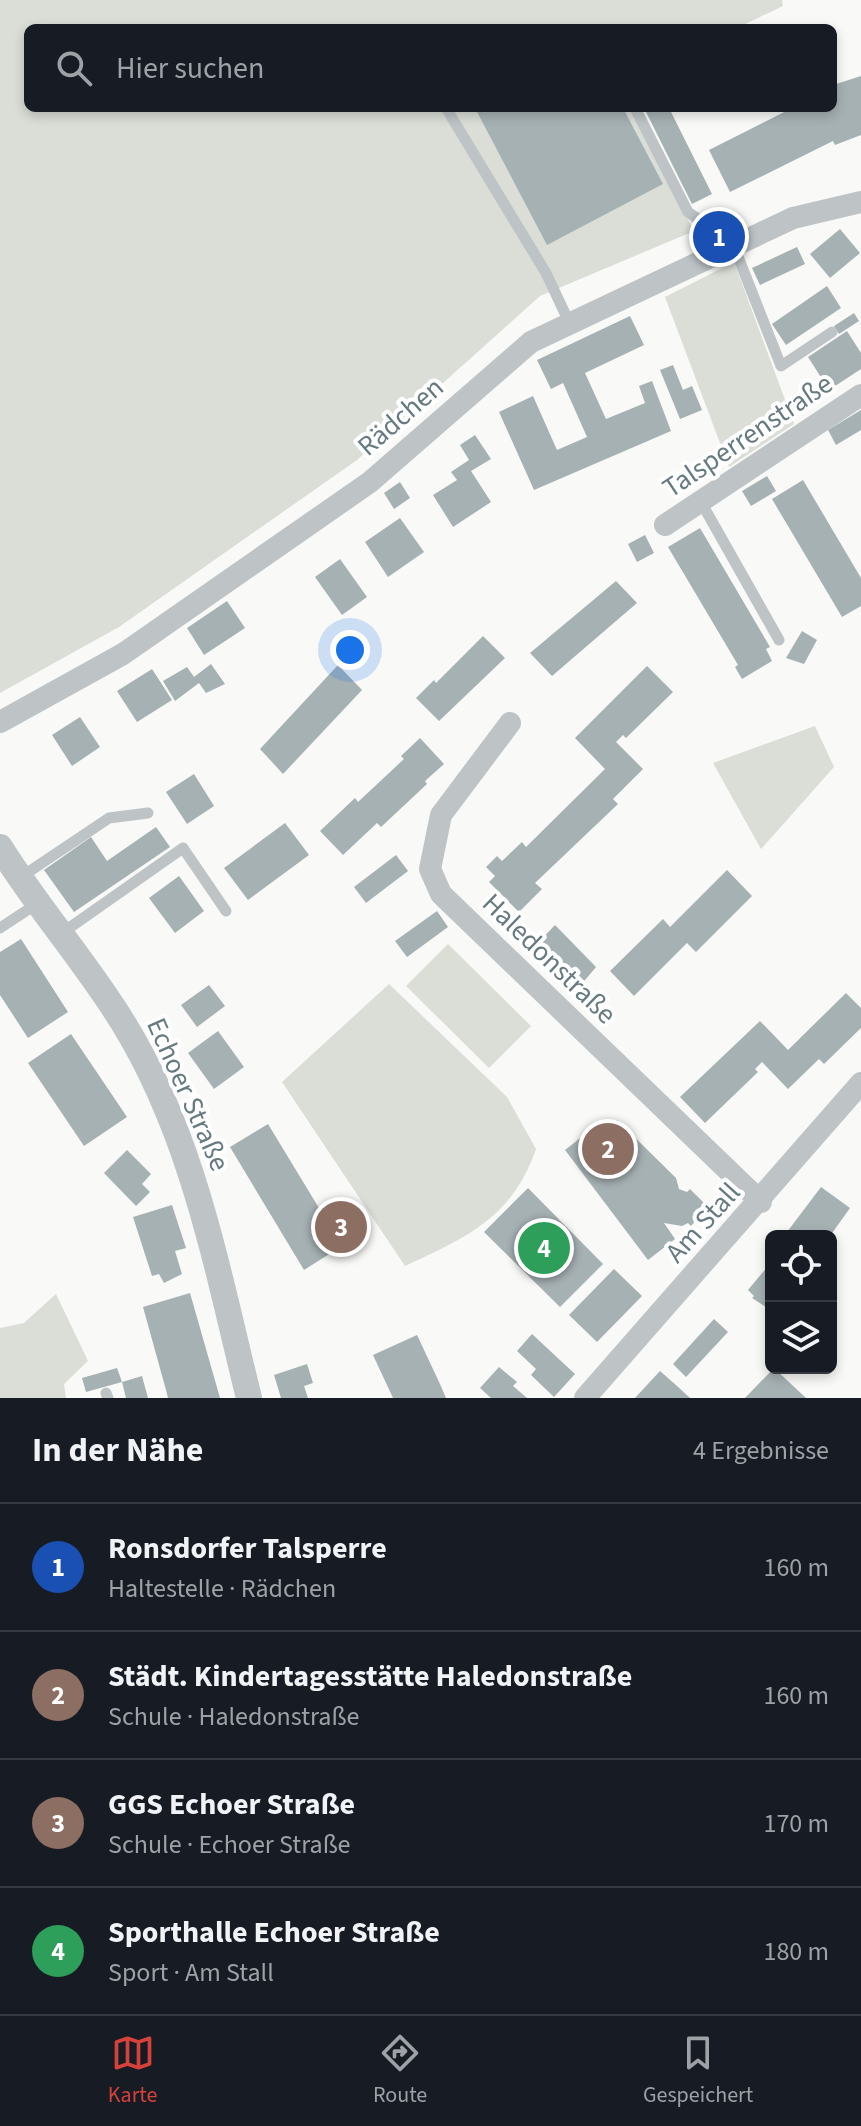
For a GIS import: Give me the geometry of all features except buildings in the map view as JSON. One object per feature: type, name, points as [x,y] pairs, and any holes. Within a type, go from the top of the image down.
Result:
[{"type":"street","name":"Rädchen","points":[[0,722],[123,654],[370,482],[531,342],[793,218],[861,202]]},
{"type":"street","name":"Talsperrenstraße","points":[[665,525],[861,395]]},
{"type":"street","name":"Haledonstraße","points":[[510,723],[441,815],[430,869],[441,894],[761,1202]]},
{"type":"street","name":"Echoer Straße","points":[[0,847],[123,1023],[170,1115],[194,1178],[249,1398]]},
{"type":"street","name":"Am Stall","points":[[585,1398],[761,1202],[861,1083]]},
{"type":"lane","points":[[448,112],[546,273],[569,322]]},
{"type":"lane","points":[[637,112],[688,212],[733,244],[781,366],[832,332]]},
{"type":"lane","points":[[701,502],[779,640]]},
{"type":"lane","points":[[20,878],[109,818],[148,813]]},
{"type":"lane","points":[[62,933],[183,848],[226,911]]},
{"type":"lane","points":[[0,928],[39,902]]},
{"type":"shaded area","points":[[0,0],[782,0],[783,6],[745,24],[24,24],[24,112],[633,112],[694,231],[540,296],[357,460],[119,627],[0,693]]},
{"type":"shaded area","points":[[734,262],[794,424],[729,467],[665,297]]},
{"type":"shaded area","points":[[815,726],[834,767],[761,849],[713,763]]},
{"type":"shaded area","points":[[448,944],[531,1026],[489,1068],[406,986]]},
{"type":"shaded area","points":[[389,984],[507,1097],[536,1149],[526,1173],[500,1209],[467,1234],[405,1266],[282,1082]]},
{"type":"shaded area","points":[[56,1294],[88,1361],[64,1384],[66,1398],[0,1398],[0,1328],[24,1323]]},
{"type":"place","name":"Ronsdorfer Talsperre","points":[[719,237]]},
{"type":"place","name":"Städt. Kindertagesstätte Haledonstraße","points":[[608,1149]]},
{"type":"place","name":"GGS Echoer Straße","points":[[341,1227]]},
{"type":"place","name":"Sporthalle Echoer Straße","points":[[544,1248]]}]
